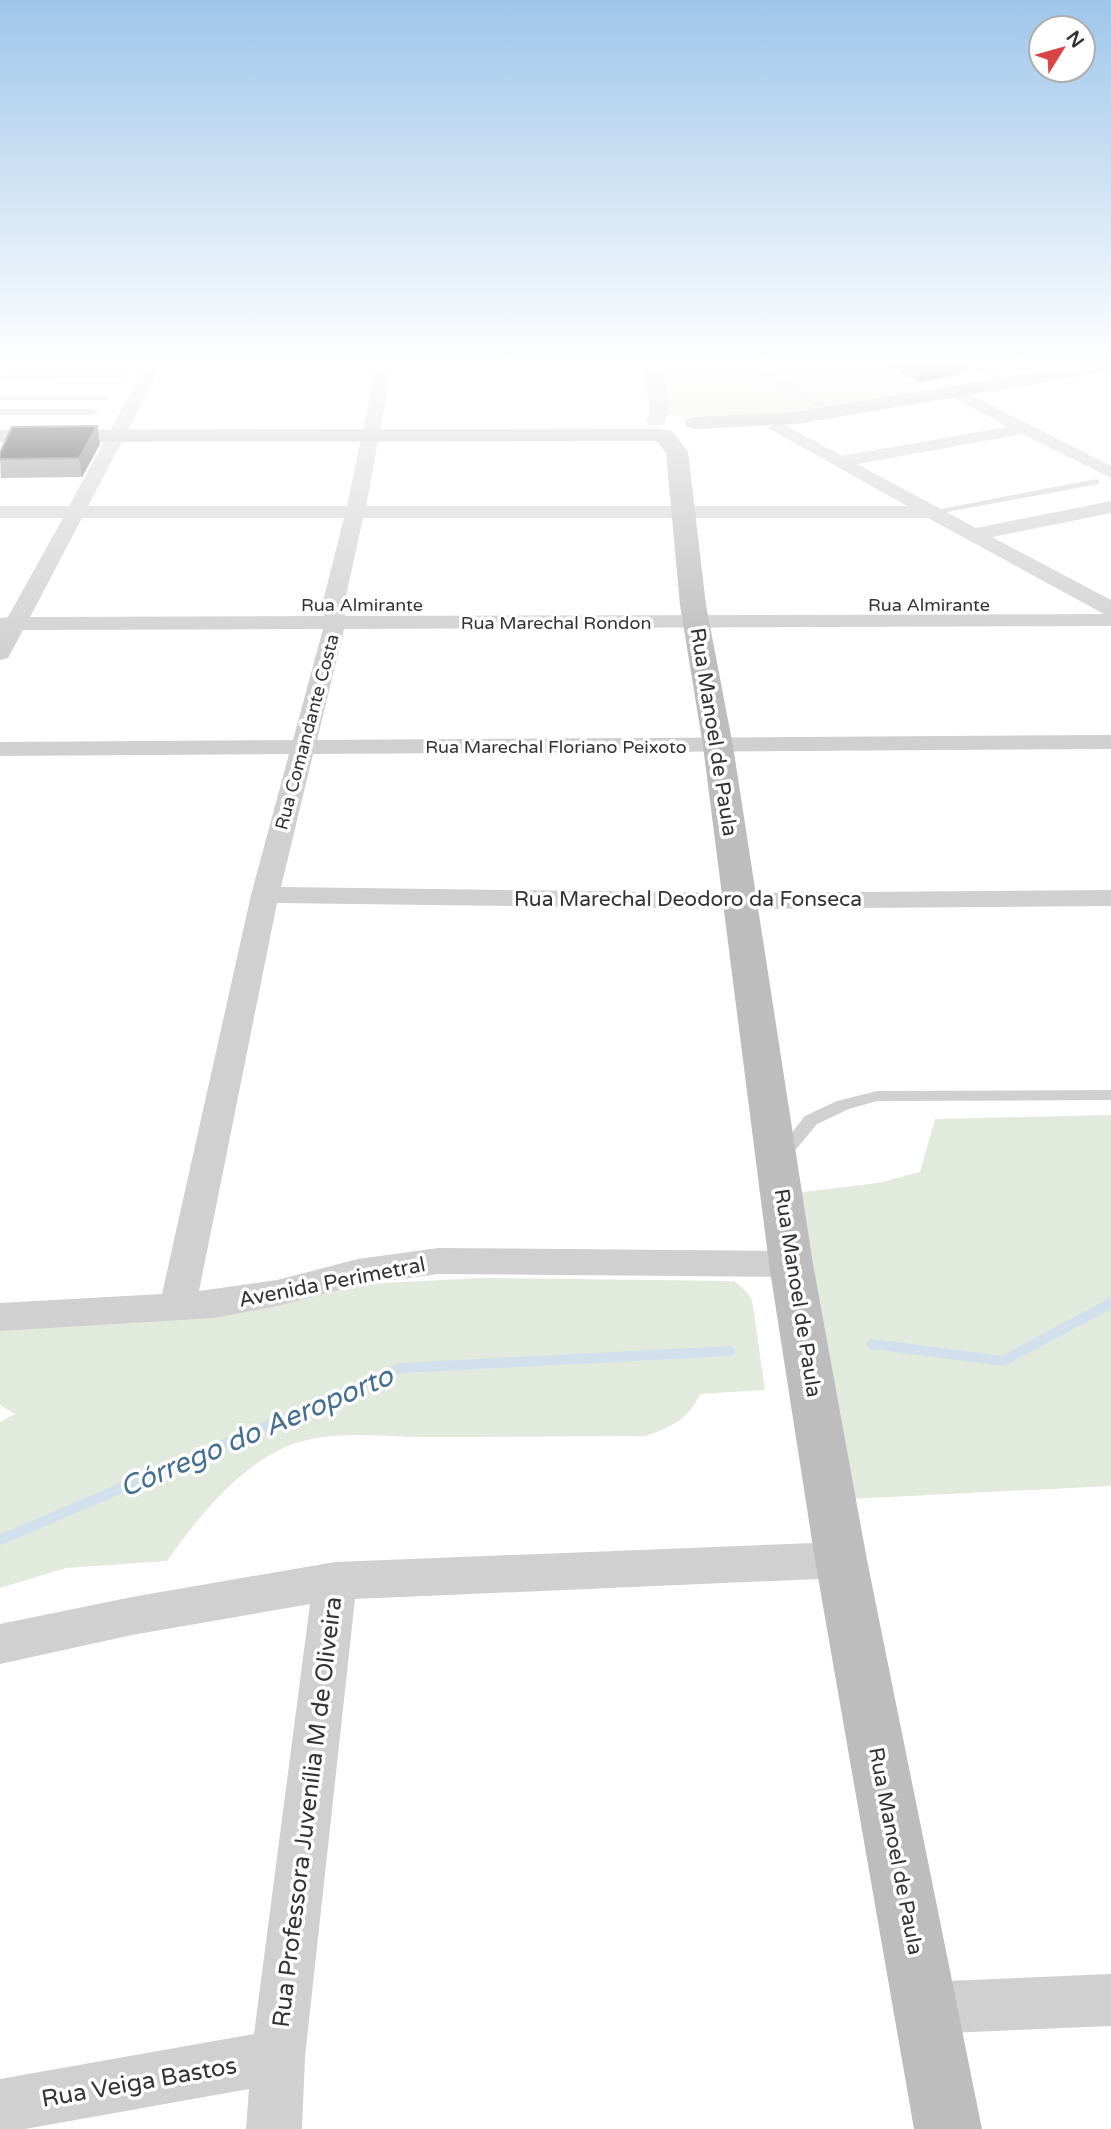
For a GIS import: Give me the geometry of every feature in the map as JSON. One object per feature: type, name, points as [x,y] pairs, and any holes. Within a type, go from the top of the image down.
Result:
[{"type":"main road","name":"Rua Manoel de Paula","points":[[676,461],[696,614],[718,746],[778,1160],[790,1264],[841,1560],[948,2129]]},
{"type":"street","points":[[0,653],[13,618],[103,461]]},
{"type":"street","name":"Rua Comandante Costa","points":[[178,1307],[265,895],[334,614],[365,461]]},
{"type":"street","points":[[1076,461],[1104,478]]},
{"type":"street","points":[[838,462],[1108,611]]},
{"type":"street","points":[[971,535],[1111,508]]},
{"type":"street","points":[[0,512],[930,512]]},
{"type":"street","points":[[0,605],[13,618]]},
{"type":"street","name":"Rua Marechal Rondon","points":[[13,618],[1108,611]]},
{"type":"street","name":"Rua Marechal Floriano Peixoto","points":[[0,750],[1111,742]]},
{"type":"street","name":"Rua Marechal Deodoro da Fonseca","points":[[265,895],[740,901],[1111,898]]},
{"type":"street","name":"Avenida Perimetral","points":[[0,1317],[214,1304],[277,1293],[358,1272],[438,1261],[790,1264]]},
{"type":"street","name":"Rua Professora Juvenília M de Oliveira","points":[[274,2129],[278,2057],[335,1581],[841,1560]]},
{"type":"street","points":[[0,1644],[132,1616],[335,1581]]},
{"type":"street","points":[[925,2008],[1111,2000]]},
{"type":"street","name":"Rua Veiga Bastos","points":[[0,2106],[278,2057]]},
{"type":"lane","points":[[930,512],[1104,478]]},
{"type":"lane","points":[[778,1160],[811,1120],[843,1105],[877,1096],[1111,1094]]},
{"type":"shaded area","points":[[1111,1115],[1111,1486],[849,1499],[795,1193],[878,1183],[920,1172],[935,1119]]},
{"type":"shaded area","points":[[481,1278],[734,1281],[752,1300],[765,1390],[700,1394],[690,1410],[678,1421],[645,1436],[352,1435],[312,1439],[275,1452],[243,1474],[215,1500],[167,1561],[66,1568],[0,1588],[0,1422],[15,1414],[0,1405],[0,1325],[345,1285]]},
{"type":"waterway","name":"Córrego do Aeroporto","points":[[872,1344],[1003,1361],[1111,1303]]},
{"type":"waterway","name":"Córrego do Aeroporto","points":[[0,1540],[401,1368],[730,1351]]}]
